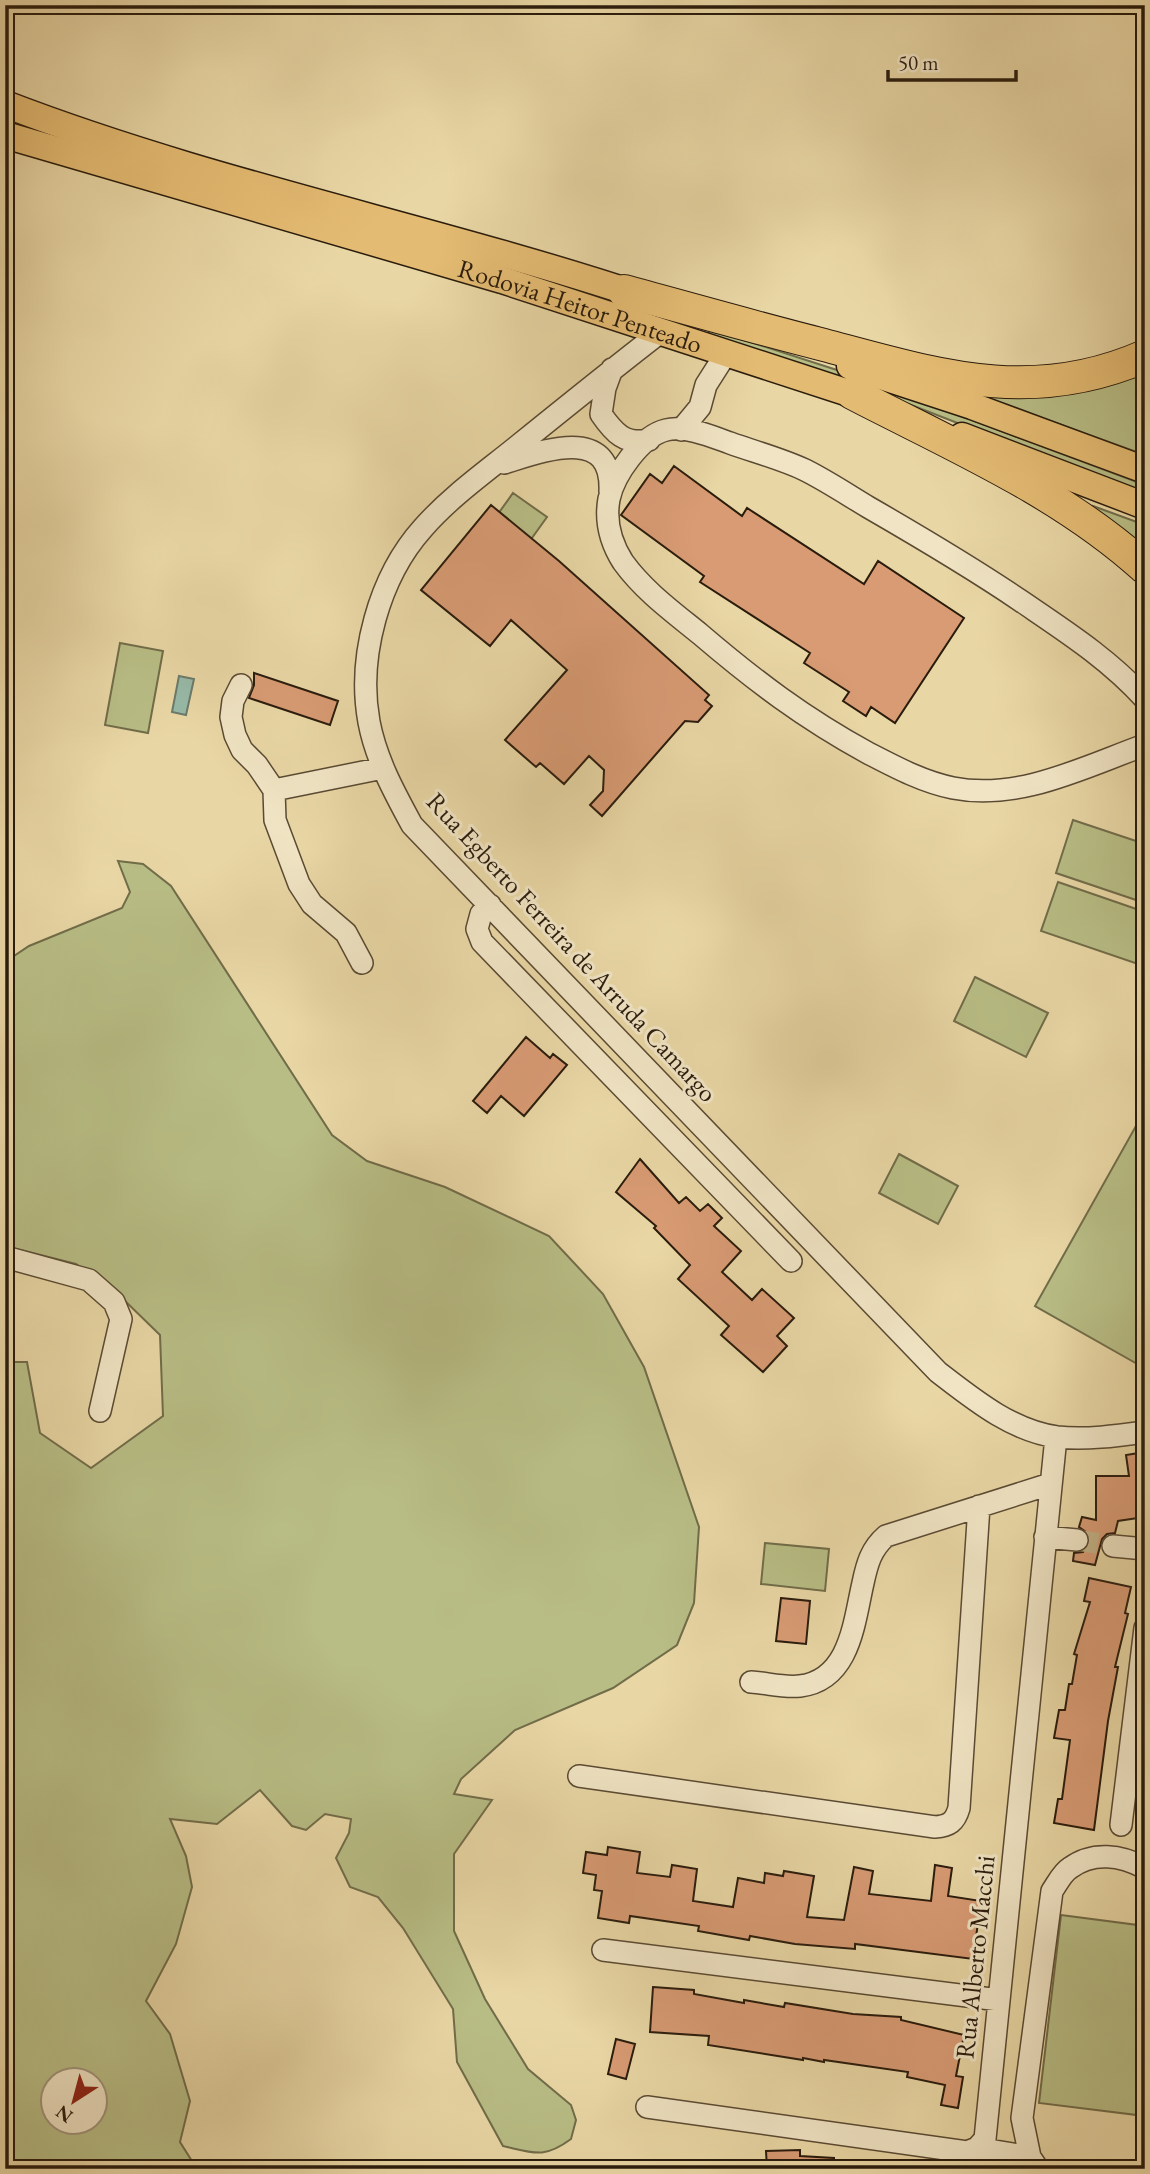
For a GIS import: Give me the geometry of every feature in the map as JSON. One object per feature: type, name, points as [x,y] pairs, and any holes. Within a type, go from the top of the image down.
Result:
[{"type":"highway","points":[[624,291],[877,359],[979,381],[1016,383],[1088,377],[1145,356]]},
{"type":"highway","points":[[852,393],[1037,490],[1094,526],[1145,568]]},
{"type":"main road","name":"Rodovia Heitor Penteado","points":[[5,104],[155,156],[497,251],[624,291],[972,406],[1145,470]]},
{"type":"main road","name":"Rodovia Heitor Penteado","points":[[5,135],[488,276],[727,352],[852,393],[1145,506]]},
{"type":"street","name":"Rua Egberto Ferreira de Arruda Camargo","points":[[662,331],[455,496],[422,529],[397,565],[379,607],[368,655],[365,687],[369,723],[383,768],[412,825],[938,1372],[980,1404],[1021,1426],[1056,1437],[1100,1438],[1145,1432]]},
{"type":"street","points":[[681,430],[700,407],[706,385],[727,352]]},
{"type":"street","points":[[612,369],[605,388],[601,414],[623,438],[637,442],[649,440]]},
{"type":"street","points":[[610,498],[620,472],[632,455],[667,429],[695,431],[804,469],[953,556],[1093,650],[1125,676],[1145,699]]},
{"type":"street","points":[[494,466],[553,449],[573,446],[589,449],[603,460],[611,475],[608,528],[621,559],[643,586],[784,702],[832,733],[916,777],[954,788],[997,791],[1030,786],[1145,745]]},
{"type":"street","points":[[241,685],[233,701],[231,717],[235,735],[242,750],[257,765],[274,790],[275,821],[299,884],[312,904],[346,933],[362,963]]},
{"type":"street","points":[[274,790],[383,768]]},
{"type":"street","points":[[490,905],[481,914],[477,929],[482,942],[791,1261]]},
{"type":"street","points":[[5,1257],[89,1280],[114,1302],[121,1319],[100,1411]]},
{"type":"street","name":"Rua Alberto Macchi","points":[[970,2156],[985,2139],[1056,1437]]},
{"type":"street","points":[[751,1682],[796,1686],[809,1684],[832,1671],[847,1650],[868,1562],[878,1542],[896,1531],[1050,1484]]},
{"type":"street","points":[[579,1776],[935,1827],[947,1826],[956,1819],[959,1808],[979,1506]]},
{"type":"street","points":[[1045,1537],[1077,1540]]},
{"type":"street","points":[[1113,1546],[1145,1549]]},
{"type":"street","points":[[1121,1825],[1145,1628]]},
{"type":"street","points":[[647,2106],[970,2156],[1034,2163],[1023,2118],[1052,1891],[1067,1869],[1083,1860],[1101,1856],[1126,1858],[1145,1868]]},
{"type":"street","points":[[603,1950],[999,2000]]},
{"type":"green space","points":[[710,329],[840,371],[1145,485],[1145,496],[901,401],[708,335]]},
{"type":"green space","points":[[1145,366],[1145,455],[984,397],[982,388]]},
{"type":"green space","points":[[513,493],[547,517],[481,609],[447,585]]},
{"type":"green space","points":[[1093,506],[1145,525],[1145,555],[1094,515]]},
{"type":"green space","points":[[120,643],[163,651],[148,733],[105,725]]},
{"type":"green space","points":[[1073,820],[1145,844],[1145,903],[1056,873]]},
{"type":"green space","points":[[118,861],[143,864],[171,886],[332,1135],[367,1161],[445,1187],[549,1236],[603,1294],[644,1367],[699,1527],[694,1603],[677,1645],[613,1688],[515,1730],[461,1779],[454,1794],[492,1800],[454,1854],[454,1931],[485,1999],[528,2069],[571,2105],[576,2120],[571,2139],[553,2150],[538,2153],[503,2146],[457,2062],[453,2009],[403,1928],[378,1897],[350,1887],[336,1858],[349,1833],[351,1819],[325,1814],[306,1830],[292,1826],[260,1790],[217,1824],[170,1819],[186,1856],[192,1887],[176,1944],[146,2001],[170,2034],[190,2101],[180,2142],[197,2169],[5,2169],[5,1362],[27,1362],[40,1433],[91,1468],[163,1416],[160,1335],[121,1297],[76,1264],[5,1246],[5,962],[29,946],[122,908],[130,892]]},
{"type":"green space","points":[[1058,882],[1145,912],[1145,944],[1138,964],[1041,931]]},
{"type":"green space","points":[[975,977],[1048,1013],[1026,1057],[954,1021]]},
{"type":"green space","points":[[1141,1117],[1145,1119],[1145,1354],[1139,1365],[1035,1306]]},
{"type":"green space","points":[[899,1154],[958,1186],[938,1224],[879,1193]]},
{"type":"green space","points":[[765,1543],[829,1549],[825,1591],[761,1584]]},
{"type":"green space","points":[[1061,1915],[1145,1926],[1145,2116],[1039,2103]]},
{"type":"shaded area","points":[[179,676],[194,679],[186,715],[172,712]]},
{"type":"building","points":[[674,466],[742,516],[747,508],[864,584],[878,561],[964,618],[895,723],[871,707],[866,716],[843,701],[849,692],[804,663],[810,653],[700,582],[704,576],[621,515],[650,474],[662,483]]},
{"type":"building","points":[[491,505],[559,561],[709,695],[705,700],[712,706],[698,722],[685,721],[602,816],[590,805],[603,791],[604,770],[589,756],[564,784],[540,763],[536,767],[505,740],[567,670],[511,620],[490,646],[421,590]]},
{"type":"building","points":[[254,673],[338,701],[330,725],[249,698],[254,685]]},
{"type":"building","points":[[526,1037],[550,1058],[553,1054],[567,1065],[524,1116],[501,1096],[487,1113],[473,1101]]},
{"type":"building","points":[[640,1159],[679,1203],[686,1197],[700,1211],[708,1204],[722,1218],[714,1226],[741,1251],[722,1272],[752,1300],[762,1289],[794,1318],[777,1336],[787,1346],[763,1372],[721,1335],[729,1326],[678,1279],[690,1265],[654,1228],[656,1226],[616,1192]]},
{"type":"building","points":[[1145,1452],[1145,1517],[1118,1521],[1115,1533],[1107,1534],[1102,1539],[1095,1565],[1073,1561],[1074,1553],[1083,1552],[1090,1542],[1089,1534],[1079,1527],[1082,1517],[1096,1520],[1096,1476],[1129,1476],[1126,1455]]},
{"type":"building","points":[[1089,1578],[1131,1587],[1125,1613],[1128,1614],[1115,1667],[1118,1667],[1094,1830],[1054,1823],[1058,1799],[1062,1799],[1070,1740],[1054,1738],[1059,1710],[1065,1710],[1069,1684],[1072,1684],[1077,1655],[1074,1654],[1090,1602],[1084,1601]]},
{"type":"building","points":[[781,1598],[810,1601],[806,1644],[776,1641]]},
{"type":"building","points":[[608,1847],[640,1852],[637,1873],[670,1877],[672,1865],[697,1869],[693,1901],[733,1907],[738,1878],[764,1883],[765,1873],[783,1876],[784,1871],[814,1876],[807,1917],[844,1920],[854,1867],[873,1871],[869,1894],[931,1901],[935,1865],[952,1868],[948,1896],[981,1901],[973,1959],[855,1944],[855,1949],[795,1944],[750,1936],[749,1940],[698,1931],[699,1926],[630,1916],[629,1923],[598,1918],[602,1891],[594,1890],[596,1875],[583,1873],[586,1852],[607,1855]]},
{"type":"building","points":[[653,1987],[694,1990],[694,1994],[744,2003],[744,2000],[784,2007],[785,2003],[853,2014],[901,2017],[901,2020],[964,2035],[956,2076],[963,2077],[958,2108],[941,2105],[945,2085],[907,2077],[908,2072],[824,2060],[803,2060],[708,2045],[709,2036],[650,2032]]},
{"type":"building","points":[[616,2039],[635,2044],[626,2079],[608,2074]]},
{"type":"building","points":[[800,2150],[800,2156],[834,2158],[834,2169],[767,2169],[766,2151]]},
{"type":"tunnel","points":[[1077,1540],[1113,1546]]}]
